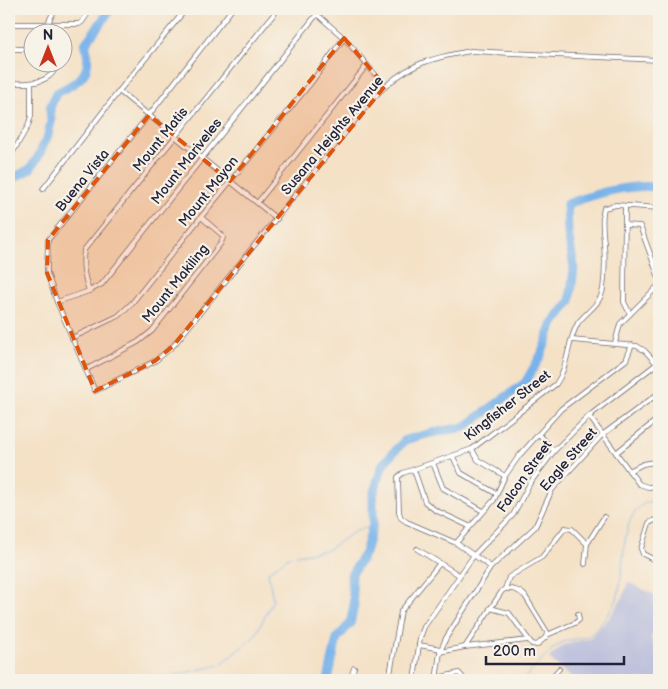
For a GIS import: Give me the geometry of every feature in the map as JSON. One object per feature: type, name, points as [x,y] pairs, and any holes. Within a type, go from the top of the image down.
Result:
[{"type":"street","points":[[48,22],[55,9]]},
{"type":"street","points":[[72,24],[81,24],[90,9]]},
{"type":"street","points":[[43,189],[186,9]]},
{"type":"street","name":"Buena Vista","points":[[95,390],[56,302],[47,272],[48,240],[232,9]]},
{"type":"street","name":"Mount Matis","points":[[89,291],[83,272],[84,250],[278,9]]},
{"type":"street","points":[[311,9],[344,38],[385,86]]},
{"type":"street","name":"Mount Mariveles","points":[[56,302],[89,291],[105,281],[317,14]]},
{"type":"street","points":[[9,24],[22,24]]},
{"type":"street","name":"Mount Mayon","points":[[72,338],[118,316],[129,307],[230,180],[310,84],[344,38]]},
{"type":"street","points":[[9,49],[22,49]]},
{"type":"street","name":"Susana Heights Avenue","points":[[95,390],[155,361],[165,354],[374,97],[403,72],[421,62],[472,51],[659,60]]},
{"type":"street","points":[[258,202],[367,65]]},
{"type":"street","points":[[9,83],[31,84],[53,72]]},
{"type":"street","points":[[9,159],[28,126],[31,116],[31,84]]},
{"type":"street","points":[[119,91],[277,218]]},
{"type":"street","points":[[630,314],[624,302],[625,206],[659,209]]},
{"type":"street","name":"Kingfisher Street","points":[[492,568],[456,543],[401,518],[397,480],[400,475],[453,457],[484,442],[561,378],[578,324],[597,302],[603,290],[604,245],[602,214],[604,208],[625,206]]},
{"type":"street","name":"Mount Makiling","points":[[87,369],[138,342],[152,331],[221,243],[222,235],[201,216]]},
{"type":"street","points":[[625,225],[640,226],[659,278]]},
{"type":"street","points":[[615,344],[618,328],[659,285]]},
{"type":"street","points":[[659,317],[659,326]]},
{"type":"street","points":[[572,340],[632,345],[641,348],[658,363]]},
{"type":"street","points":[[456,543],[497,494],[511,465],[538,434],[561,409],[626,360],[632,345]]},
{"type":"street","name":"Falcon Street","points":[[414,680],[421,633],[424,627],[474,555],[513,515],[530,483],[554,451],[589,416],[658,363]]},
{"type":"street","name":"Eagle Street","points":[[436,679],[440,651],[446,638],[492,568],[535,527],[552,490],[602,435],[659,393]]},
{"type":"street","points":[[589,416],[629,471],[643,486],[659,486]]},
{"type":"street","points":[[616,453],[659,418]]},
{"type":"street","points":[[538,434],[554,451]]},
{"type":"street","points":[[472,449],[478,460],[505,476]]},
{"type":"street","points":[[453,457],[460,473],[497,494]]},
{"type":"street","points":[[629,471],[643,464],[659,460]]},
{"type":"street","points":[[433,463],[443,488],[484,511]]},
{"type":"street","points":[[414,470],[425,502],[435,510],[469,526]]},
{"type":"street","points":[[585,564],[587,544],[604,517]]},
{"type":"street","points":[[659,518],[649,524],[641,549],[643,554],[659,562]]},
{"type":"street","points":[[465,647],[490,608],[505,589],[510,577],[542,557],[565,528],[572,529],[587,544]]},
{"type":"street","points":[[417,549],[459,575]]},
{"type":"street","points":[[389,680],[401,610],[440,563]]},
{"type":"street","points":[[505,589],[509,588],[524,594],[548,635]]},
{"type":"street","points":[[490,608],[509,613],[528,640],[532,644],[537,645],[548,635],[575,623],[580,617],[578,614]]},
{"type":"street","points":[[419,645],[440,651],[528,640]]},
{"type":"street","points":[[350,680],[354,668]]},
{"type":"street","points":[[550,680],[559,669]]},
{"type":"street","points":[[436,679],[459,673],[465,680]]},
{"type":"highlighted area","points":[[344,38],[385,86],[173,346],[155,361],[95,391],[47,273],[48,240],[149,115],[230,181]]},
{"type":"shaded area","points":[[628,582],[659,597],[659,618],[651,638],[659,656],[659,680],[573,679],[549,658],[562,646],[589,639],[609,618],[623,597]]},
{"type":"waterway","points":[[9,195],[12,179],[30,169],[38,157],[48,135],[51,122],[50,108],[56,93],[72,85],[83,75],[88,62],[85,44],[111,9]]},
{"type":"waterway","points":[[328,680],[337,638],[350,624],[354,605],[351,575],[365,553],[373,524],[373,495],[383,464],[405,440],[465,427],[525,383],[541,355],[553,323],[570,301],[574,267],[568,233],[567,204],[613,190],[647,186],[659,187]]},
{"type":"waterway","points":[[523,680],[558,645],[569,640],[587,637],[604,620],[617,599],[628,526],[632,516],[643,504],[659,499]]},
{"type":"waterway","points":[[151,680],[220,665],[255,636],[273,600],[268,572],[290,556],[327,550],[354,532],[373,524]]}]
